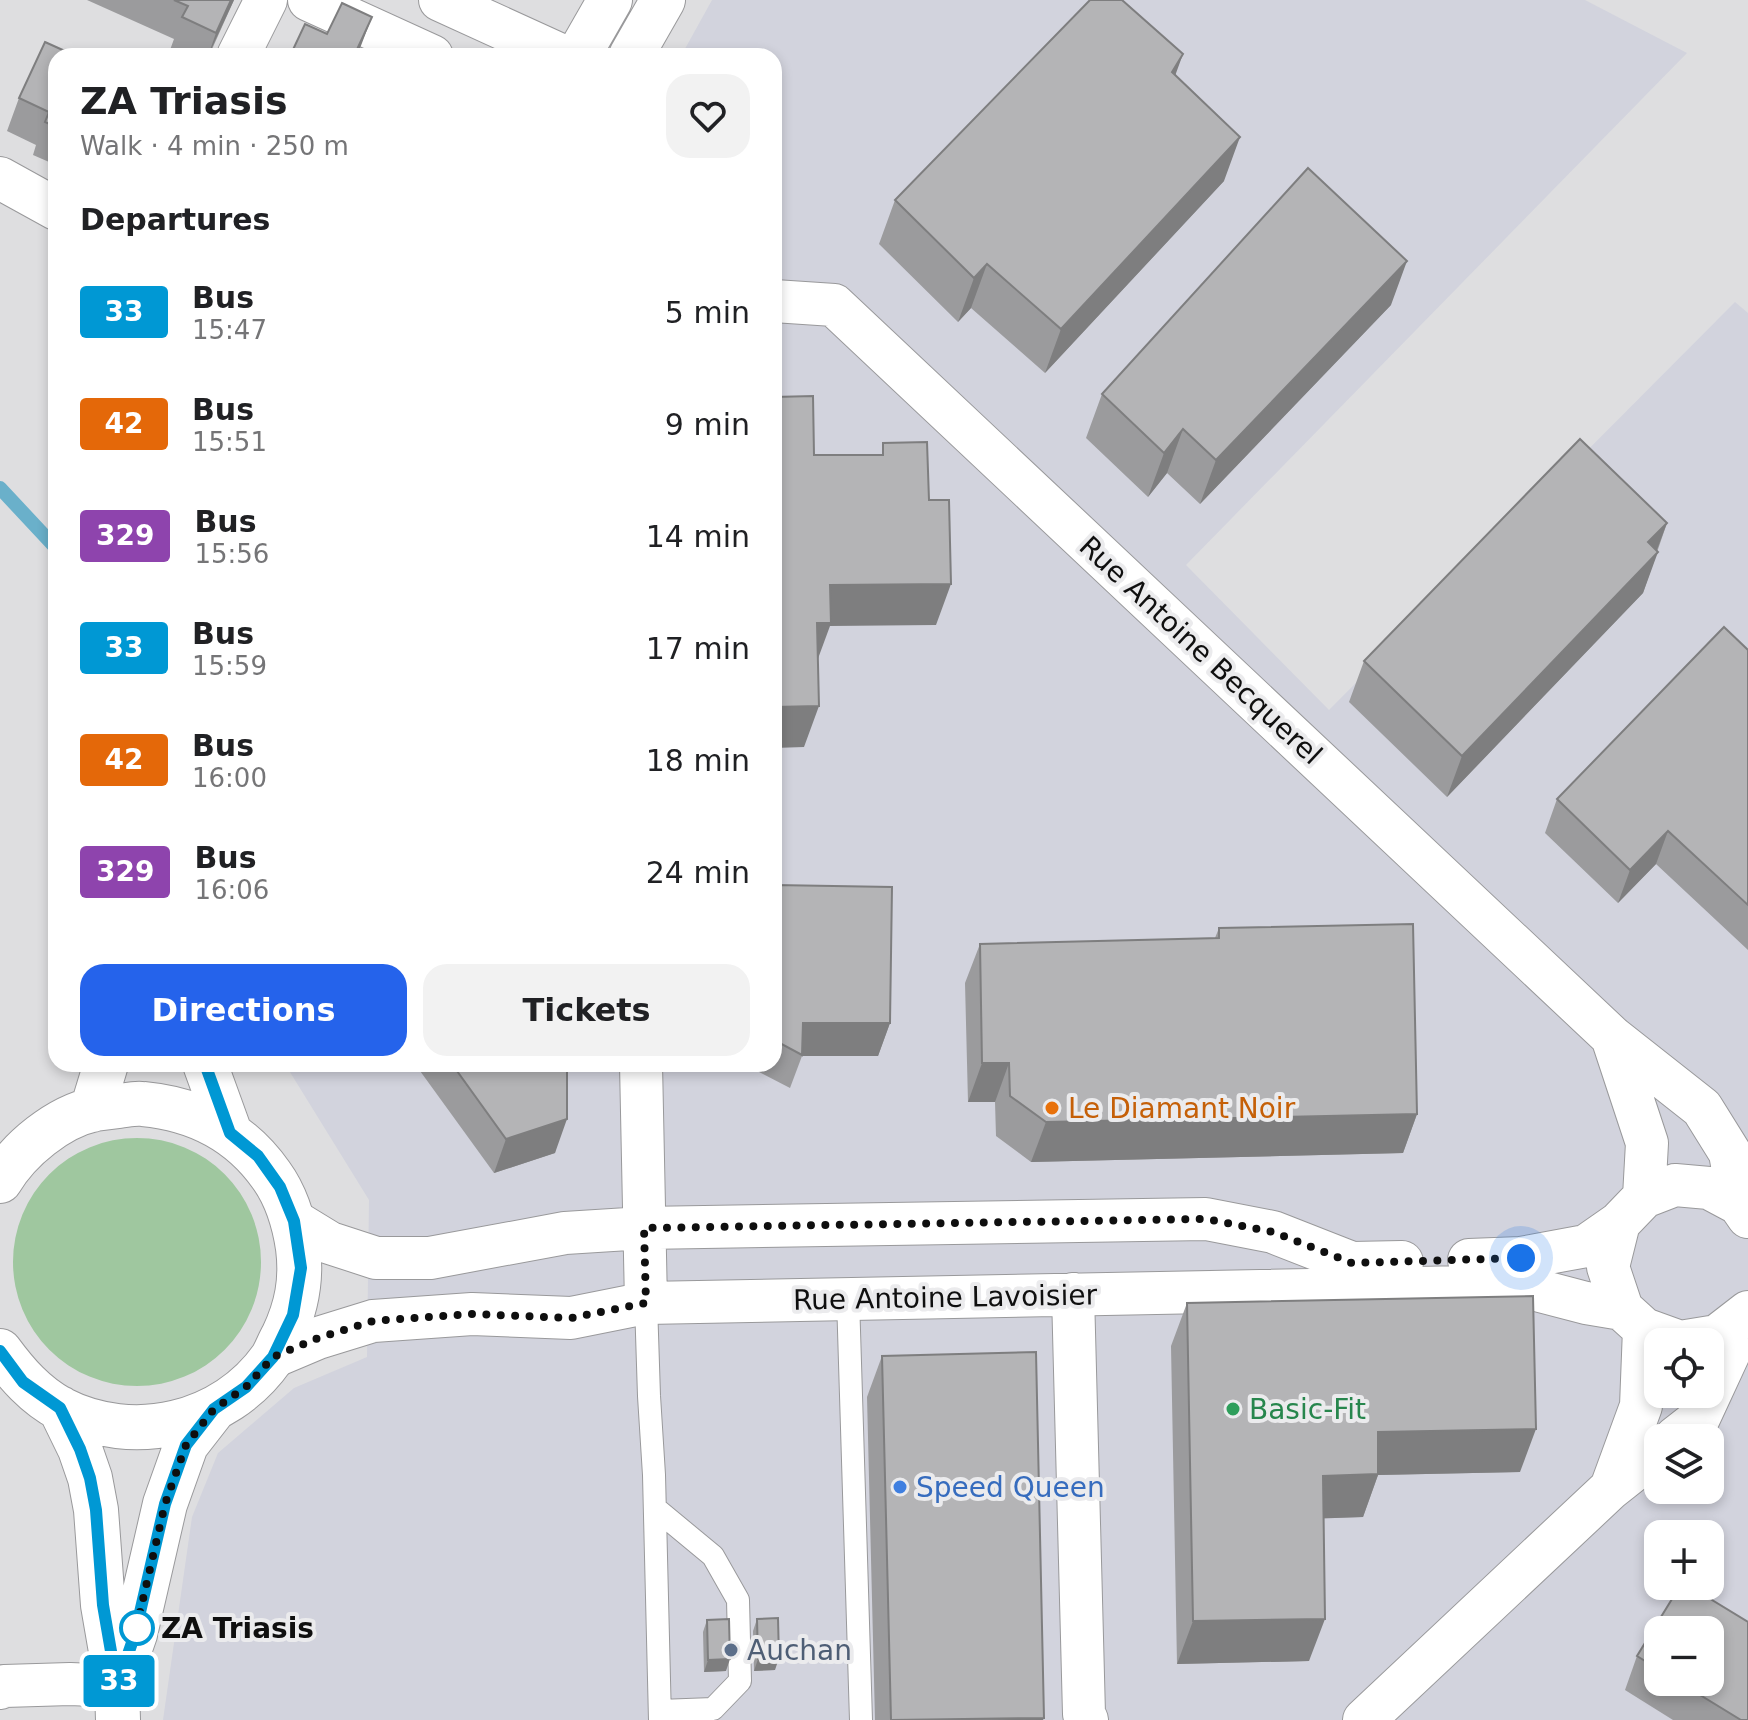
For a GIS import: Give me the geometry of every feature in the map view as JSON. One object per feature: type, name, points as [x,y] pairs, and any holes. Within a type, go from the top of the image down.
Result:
[{"type":"street","points":[[242,48],[266,0]]},
{"type":"street","points":[[309,0],[414,48]]},
{"type":"street","points":[[440,0],[545,48]]},
{"type":"street","points":[[583,48],[610,0]]},
{"type":"street","points":[[636,48],[663,0]]},
{"type":"street","points":[[0,178],[48,205]]},
{"type":"street","name":"Rue Antoine Becquerel","points":[[782,302],[834,305],[1612,1037],[1702,1108],[1730,1153],[1743,1210]]},
{"type":"street","name":"Rue Antoine Becquerel","points":[[1612,1037],[1647,1143],[1631,1210],[1608,1267],[1633,1319]]},
{"type":"street","points":[[92,1110],[104,1072]]},
{"type":"street","points":[[208,1072],[230,1133]]},
{"type":"street","points":[[641,1072],[646,1303]]},
{"type":"street","points":[[0,1181],[30,1144],[59,1124],[92,1110],[140,1103],[187,1111],[230,1133],[258,1156],[280,1187],[294,1221],[301,1268],[293,1315],[273,1357],[246,1387],[214,1409],[176,1424],[136,1428],[97,1423],[60,1408],[23,1382],[0,1351]]},
{"type":"street","points":[[294,1221],[330,1243],[376,1258],[430,1258],[565,1233],[644,1228],[1206,1219],[1273,1232],[1352,1263],[1521,1258],[1586,1246],[1631,1210],[1675,1185],[1709,1188],[1743,1210]]},
{"type":"street","name":"Rue Antoine Lavoisier","points":[[273,1357],[318,1338],[373,1321],[472,1314],[571,1318],[646,1303],[1521,1286],[1633,1319],[1680,1342],[1717,1336],[1748,1313]]},
{"type":"street","points":[[1073,1294],[1084,1714],[1087,1720]]},
{"type":"street","points":[[1693,1424],[1698,1420],[1748,1313]]},
{"type":"street","points":[[1610,1489],[1641,1406],[1633,1319]]},
{"type":"street","points":[[60,1408],[90,1478],[117,1703]]},
{"type":"street","points":[[117,1703],[165,1504],[186,1445],[214,1409]]},
{"type":"street","points":[[1364,1720],[1610,1489],[1644,1462]]},
{"type":"street","points":[[0,1688],[70,1684],[117,1703]]},
{"type":"lane","points":[[848,1298],[861,1720]]},
{"type":"lane","points":[[646,1303],[660,1715],[713,1709],[740,1681],[738,1600],[713,1556],[655,1508]]},
{"type":"shaded area","points":[[712,0],[1585,0],[1687,53],[1186,565],[1329,710],[1735,302],[1748,313],[1748,1720],[163,1720],[192,1517],[218,1453],[294,1388],[367,1357],[369,1200],[290,1072],[782,1072],[782,48],[685,48]]},
{"type":"green space","points":[[137,1138],[161,1140],[184,1147],[225,1174],[252,1215],[259,1238],[259,1286],[252,1309],[225,1350],[184,1377],[161,1384],[137,1386],[113,1384],[90,1377],[49,1350],[22,1309],[15,1286],[13,1262],[15,1238],[22,1215],[49,1174],[90,1147],[113,1140]]},
{"type":"building","points":[[174,0],[231,0],[216,33],[182,17],[188,6]]},
{"type":"building","points":[[1090,0],[1122,0],[1183,54],[1172,72],[1240,137],[1061,329],[987,264],[974,278],[895,200]]},
{"type":"building","points":[[342,3],[372,17],[358,48],[294,48],[305,24],[327,34]]},
{"type":"building","points":[[45,42],[58,48],[48,48],[48,112],[19,98]]},
{"type":"building","points":[[1308,168],[1407,261],[1216,460],[1183,429],[1164,453],[1102,394]]},
{"type":"building","points":[[813,396],[814,455],[883,455],[883,443],[927,442],[929,500],[949,500],[951,584],[830,585],[831,623],[817,623],[819,706],[782,707],[782,397]]},
{"type":"building","points":[[1580,439],[1667,523],[1648,542],[1658,552],[1462,756],[1364,661]]},
{"type":"building","points":[[1724,627],[1748,650],[1748,905],[1668,831],[1630,870],[1557,799]]},
{"type":"building","points":[[782,885],[892,887],[890,1023],[803,1023],[802,1055],[782,1044]]},
{"type":"building","points":[[1413,924],[1417,1114],[1046,1122],[1010,1096],[1009,1063],[982,1063],[980,944],[1219,938],[1219,928]]},
{"type":"building","points":[[458,1072],[567,1072],[567,1119],[506,1139]]},
{"type":"building","points":[[1533,1296],[1536,1429],[1378,1432],[1378,1474],[1323,1476],[1325,1619],[1193,1621],[1187,1303]]},
{"type":"building","points":[[1036,1352],[1044,1718],[891,1720],[882,1356]]},
{"type":"building","points":[[1671,1600],[1712,1600],[1748,1622],[1748,1720],[1741,1720],[1702,1696],[1724,1696],[1724,1616],[1662,1616]]},
{"type":"building","points":[[778,1618],[779,1658],[758,1659],[757,1619]]},
{"type":"building","points":[[729,1619],[730,1659],[708,1660],[707,1620]]},
{"type":"building","points":[[1644,1645],[1644,1660],[1637,1656]]},
{"type":"waterway","points":[[0,488],[48,539]]},
{"type":"bus line","name":"33","points":[[0,1351],[23,1382],[60,1408],[80,1449],[96,1510],[103,1605],[117,1686],[135,1634],[165,1504],[186,1445],[214,1409],[246,1387],[273,1357],[293,1315],[301,1268],[294,1221],[280,1187],[258,1156],[230,1133],[208,1072]]},
{"type":"place","name":"Le Diamant Noir","points":[[1052,1108]]},
{"type":"place","name":"Basic-Fit","points":[[1233,1409]]},
{"type":"place","name":"Speed Queen","points":[[900,1487]]},
{"type":"place","name":"ZA Triasis","points":[[137,1628]]},
{"type":"place","name":"Auchan","points":[[731,1650]]},
{"type":"route","points":[[137,1628],[135,1634],[165,1504],[186,1445],[214,1409],[246,1387],[273,1357],[318,1338],[373,1321],[472,1314],[571,1318],[646,1303],[644,1228],[1206,1219],[1273,1232],[1352,1263],[1521,1258]]}]
